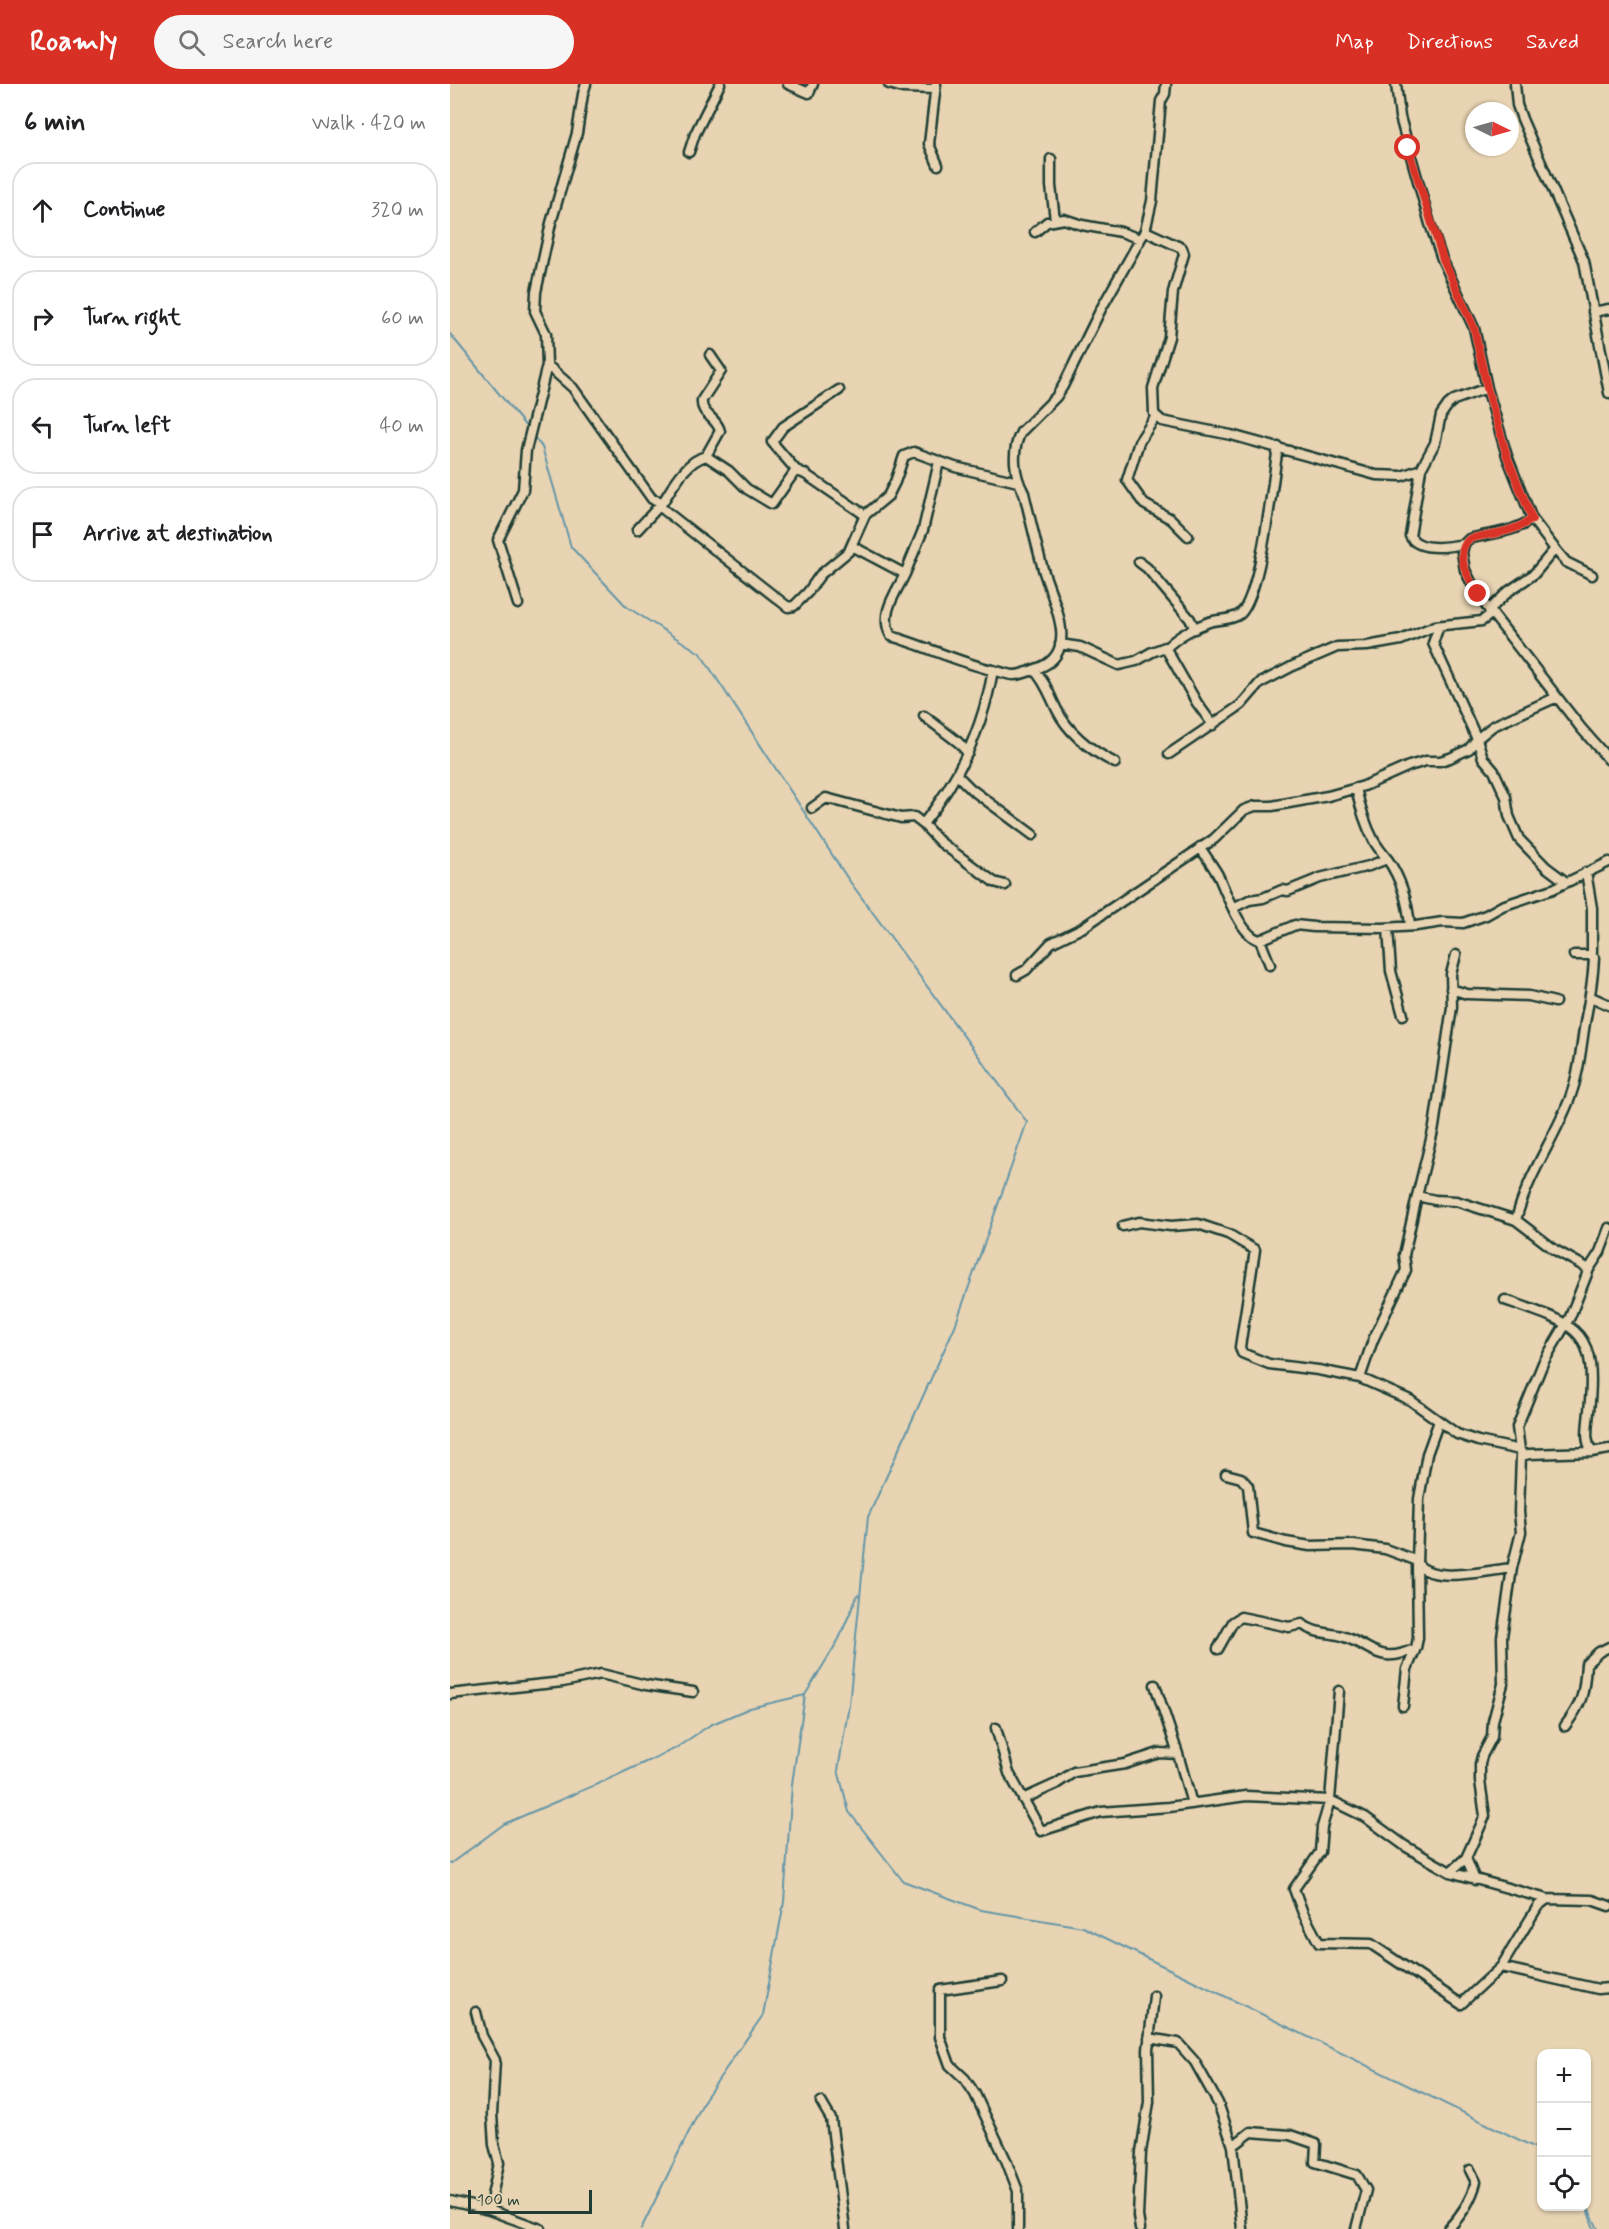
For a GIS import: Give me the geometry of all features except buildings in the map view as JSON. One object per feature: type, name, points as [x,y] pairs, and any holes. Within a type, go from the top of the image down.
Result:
[{"type":"street","points":[[518,604],[498,540],[523,490],[526,450],[547,365],[546,334],[535,311],[536,292],[549,229],[578,133],[586,84]]},
{"type":"street","points":[[689,152],[695,134],[720,84]]},
{"type":"street","points":[[788,84],[809,93],[813,84]]},
{"type":"street","points":[[889,84],[903,88],[935,86],[929,144],[938,165]]},
{"type":"street","points":[[939,462],[926,522],[905,574],[886,611],[887,629],[891,636],[974,665],[1014,675],[1049,663],[1059,651],[1058,612],[1044,573],[1018,482],[1014,463],[1018,438],[1021,432],[1056,397],[1063,386],[1101,309],[1142,235],[1152,201],[1161,101],[1165,94],[1166,84]]},
{"type":"street","points":[[1396,84],[1400,117],[1430,224],[1474,328],[1487,388],[1507,456],[1532,519],[1566,562],[1592,575]]},
{"type":"street","points":[[1515,84],[1517,105],[1522,119],[1584,261],[1609,388]]},
{"type":"street","points":[[1051,159],[1055,220]]},
{"type":"street","points":[[1035,232],[1047,222],[1069,220],[1082,225],[1142,235],[1182,248],[1184,254],[1173,292],[1169,337],[1153,388],[1154,414],[1162,421],[1278,447],[1376,475],[1402,476],[1421,469]]},
{"type":"street","points":[[1593,312],[1609,309]]},
{"type":"street","points":[[637,530],[661,504],[680,477],[698,458],[706,456],[720,431],[718,424],[705,413],[701,405],[721,371],[710,355]]},
{"type":"street","points":[[547,365],[573,388],[652,499],[788,607],[798,602],[820,575],[844,557],[852,546],[865,515],[888,496],[904,456],[914,452],[939,462],[1001,480],[1018,482]]},
{"type":"street","points":[[1464,544],[1448,547],[1430,546],[1413,541],[1410,536],[1410,526],[1421,469],[1435,443],[1441,415],[1454,400],[1487,388]]},
{"type":"street","points":[[839,390],[783,427],[772,442],[796,470],[865,515]]},
{"type":"street","points":[[1156,416],[1139,442],[1127,480],[1144,504],[1171,519],[1188,536]]},
{"type":"street","points":[[1060,644],[1080,647],[1119,665],[1136,661],[1152,652],[1166,648],[1174,639],[1208,623],[1239,615],[1245,608],[1258,570],[1278,447]]},
{"type":"street","points":[[706,456],[729,471],[747,489],[772,504],[796,470]]},
{"type":"street","points":[[1532,519],[1512,530],[1469,539],[1464,544],[1462,553],[1465,570],[1490,611],[1581,728],[1609,760]]},
{"type":"street","points":[[852,546],[905,574]]},
{"type":"street","points":[[1169,754],[1241,705],[1260,683],[1337,647],[1367,646],[1401,640],[1435,627],[1482,621],[1509,591],[1534,574],[1555,549]]},
{"type":"street","points":[[1139,562],[1147,568],[1190,619],[1195,629]]},
{"type":"street","points":[[1435,627],[1438,629],[1433,643],[1477,739],[1483,758],[1494,771],[1506,796],[1509,816],[1519,839],[1546,867],[1566,882]]},
{"type":"street","points":[[1166,648],[1197,703],[1213,725]]},
{"type":"street","points":[[923,824],[957,775],[968,753],[983,718],[993,670]]},
{"type":"street","points":[[1034,670],[1045,685],[1058,713],[1079,740],[1115,762]]},
{"type":"street","points":[[1017,975],[1026,970],[1051,943],[1082,928],[1214,839],[1244,810],[1255,806],[1293,803],[1356,788],[1418,764],[1450,758],[1469,749],[1493,726],[1557,697]]},
{"type":"street","points":[[924,716],[958,742],[968,753]]},
{"type":"street","points":[[957,775],[1033,835]]},
{"type":"street","points":[[1356,788],[1364,820],[1375,843],[1387,859],[1403,895],[1410,926]]},
{"type":"street","points":[[812,808],[826,798],[901,818],[914,817],[940,842],[994,882],[1005,885]]},
{"type":"street","points":[[1200,847],[1216,872],[1248,935],[1260,940],[1295,925],[1388,928],[1443,922],[1463,923],[1486,915],[1502,906],[1553,889],[1609,862]]},
{"type":"street","points":[[1233,908],[1249,900],[1263,898],[1282,890],[1288,891],[1320,878],[1369,866],[1387,859]]},
{"type":"street","points":[[1574,955],[1590,955],[1592,952],[1592,908],[1587,872]]},
{"type":"street","points":[[1388,928],[1391,971],[1403,1015]]},
{"type":"street","points":[[1260,940],[1270,966]]},
{"type":"street","points":[[1360,1378],[1377,1331],[1406,1270],[1404,1255],[1434,1127],[1452,1007],[1451,974],[1455,955]]},
{"type":"street","points":[[1516,1220],[1528,1184],[1570,1098],[1580,1062],[1591,998],[1594,958]]},
{"type":"street","points":[[1451,989],[1467,994],[1529,996],[1554,1002]]},
{"type":"street","points":[[1591,998],[1609,1005]]},
{"type":"street","points":[[1417,1196],[1456,1201],[1516,1220],[1555,1250],[1588,1269]]},
{"type":"street","points":[[1124,1226],[1139,1222],[1171,1226],[1198,1224],[1228,1234],[1255,1250],[1240,1347],[1242,1353],[1269,1364],[1360,1378],[1410,1400],[1457,1434],[1522,1453],[1592,1452],[1609,1449]]},
{"type":"street","points":[[1450,1872],[1466,1858],[1485,1816],[1480,1764],[1492,1737],[1493,1721],[1503,1684],[1502,1637],[1512,1568],[1521,1532],[1520,1463],[1522,1453],[1516,1427],[1543,1363],[1570,1317],[1588,1269],[1600,1252],[1609,1228]]},
{"type":"street","points":[[1505,1300],[1565,1324],[1584,1341],[1591,1358],[1591,1395],[1587,1437],[1592,1452]]},
{"type":"street","points":[[1403,1706],[1407,1669],[1416,1648],[1418,1631],[1419,1499],[1427,1454],[1439,1420]]},
{"type":"street","points":[[1226,1474],[1241,1478],[1248,1485],[1253,1533],[1310,1546],[1353,1545],[1385,1549],[1415,1560],[1425,1569],[1450,1575],[1512,1568]]},
{"type":"street","points":[[1218,1649],[1233,1622],[1241,1617],[1289,1627],[1302,1624],[1318,1632],[1342,1636],[1372,1652],[1388,1656],[1404,1654],[1416,1648]]},
{"type":"street","points":[[1565,1726],[1584,1694],[1586,1664],[1599,1652],[1609,1647]]},
{"type":"street","points":[[450,1694],[563,1682],[601,1674],[646,1685],[693,1692]]},
{"type":"street","points":[[1155,1685],[1192,1804]]},
{"type":"street","points":[[1339,1691],[1330,1800],[1322,1827],[1320,1852],[1294,1889],[1303,1913],[1319,1943],[1371,1944],[1461,2004],[1501,1967],[1538,1906],[1547,1899]]},
{"type":"street","points":[[996,1728],[1009,1773],[1041,1831],[1101,1812],[1192,1804],[1246,1796],[1330,1800],[1365,1817],[1405,1846],[1450,1872],[1547,1899],[1592,1900],[1609,1906]]},
{"type":"street","points":[[1023,1799],[1056,1784],[1074,1772],[1125,1764],[1159,1753],[1178,1754]]},
{"type":"street","points":[[1466,1858],[1475,1880]]},
{"type":"street","points":[[1501,1967],[1598,1989],[1609,1988]]},
{"type":"street","points":[[1002,1981],[940,1990],[940,2037],[950,2065],[965,2079],[975,2094],[1009,2168],[1018,2191],[1018,2229]]},
{"type":"street","points":[[1140,2229],[1138,2216],[1141,2152],[1149,2102],[1149,2038],[1154,1996]]},
{"type":"street","points":[[476,2012],[482,2036],[495,2060],[492,2114],[494,2145],[499,2163],[489,2210]]},
{"type":"street","points":[[1149,2038],[1178,2043],[1195,2061],[1218,2103],[1233,2146],[1242,2229]]},
{"type":"street","points":[[821,2102],[831,2119],[845,2229]]},
{"type":"street","points":[[1233,2146],[1251,2132],[1290,2135],[1316,2144],[1315,2162],[1357,2175],[1366,2190],[1356,2229]]},
{"type":"street","points":[[1449,2229],[1464,2211],[1472,2194],[1476,2182],[1470,2170]]},
{"type":"street","points":[[450,2201],[489,2210],[541,2229]]},
{"type":"waterway","points":[[450,334],[528,429]]},
{"type":"waterway","points":[[533,436],[542,447],[571,547],[627,607],[700,653],[848,879],[1027,1122],[955,1326],[868,1517],[849,1705],[838,1770],[849,1812],[903,1881],[981,1910],[1083,1927],[1537,2149]]},
{"type":"waterway","points":[[641,2229],[705,2099],[763,2015],[784,1902],[792,1784],[805,1695],[839,1639],[858,1594]]},
{"type":"waterway","points":[[450,1864],[504,1824],[676,1748],[710,1725],[750,1708],[805,1695]]},
{"type":"waterway","points":[[1589,2211],[1598,2229]]},
{"type":"waterway","points":[[1588,2212],[1594,2229]]},
{"type":"route","points":[[1408,148],[1430,224],[1474,328],[1487,388],[1507,456],[1532,519],[1512,530],[1469,539],[1464,544],[1462,553],[1465,570],[1478,594]]}]
